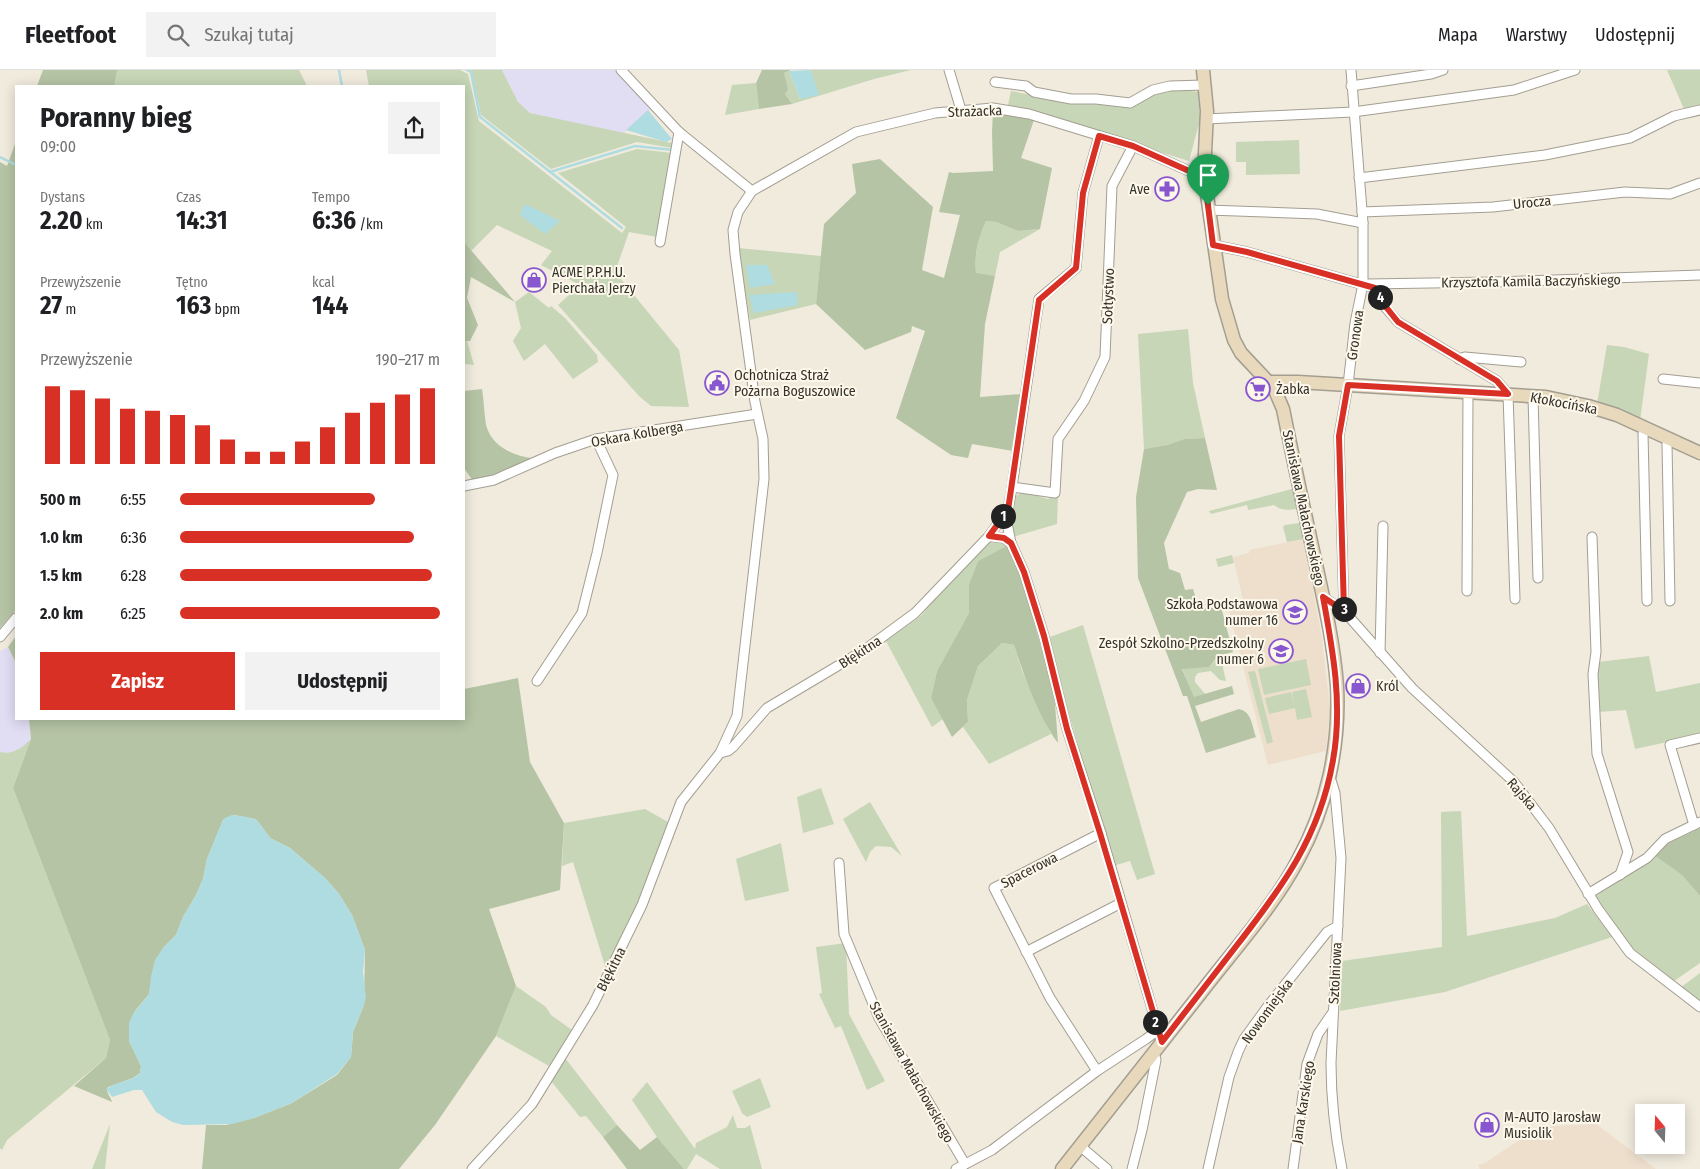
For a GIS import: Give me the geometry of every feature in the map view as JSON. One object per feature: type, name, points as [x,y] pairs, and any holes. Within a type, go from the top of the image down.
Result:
[{"type":"street","points":[[621,70],[679,132],[752,191]]},
{"type":"street","points":[[949,70],[961,110]]},
{"type":"street","name":"Stanisława Małachowskiego","points":[[1062,1169],[1154,1053],[1286,880],[1307,843],[1330,776],[1335,742],[1337,686],[1332,650],[1323,597],[1283,409],[1278,394],[1270,382],[1241,353],[1234,340],[1222,299],[1204,174],[1206,119],[1203,70]]},
{"type":"street","name":"Gronowa","points":[[1344,611],[1339,436],[1348,385],[1355,323],[1363,284],[1363,223],[1350,70]]},
{"type":"street","points":[[1351,86],[1431,74],[1443,70]]},
{"type":"street","points":[[1206,119],[1353,112],[1514,90],[1575,70]]},
{"type":"street","points":[[996,82],[1026,86],[1034,92],[1071,99],[1096,99],[1130,104],[1153,90],[1170,86],[1204,85]]},
{"type":"street","name":"Strażacka","points":[[757,414],[734,254],[733,230],[738,212],[752,191],[856,132],[935,113],[993,108],[1029,114],[1133,146],[1189,171],[1204,174]]},
{"type":"street","points":[[1360,178],[1545,154],[1630,138],[1674,116],[1700,110]]},
{"type":"street","points":[[660,242],[679,132]]},
{"type":"street","points":[[1099,136],[1083,193],[1076,268],[1039,300],[1012,487],[1008,510],[1005,513],[1011,543],[1027,581],[1044,636],[1067,729],[1162,1042],[1146,1039]]},
{"type":"street","name":"Sołtystwo","points":[[1012,487],[1055,493],[1058,439],[1084,401],[1105,357],[1112,186],[1133,146]]},
{"type":"street","name":"Urocza","points":[[1362,212],[1493,207],[1626,192],[1670,194],[1700,183]]},
{"type":"street","points":[[1208,210],[1317,214],[1363,223]]},
{"type":"street","points":[[1213,245],[1247,252],[1375,288],[1386,307],[1398,322],[1497,381],[1508,394],[1515,598]]},
{"type":"street","name":"Krzysztofa Kamila Baczyńskiego","points":[[1363,284],[1700,275]]},
{"type":"street","points":[[1459,359],[1465,356],[1521,362]]},
{"type":"street","points":[[1663,380],[1700,383]]},
{"type":"street","name":"Kłokocińska","points":[[1270,382],[1286,381],[1533,396],[1588,406],[1617,415],[1700,453]]},
{"type":"street","points":[[1467,591],[1468,392]]},
{"type":"street","points":[[1533,396],[1538,578]]},
{"type":"street","name":"Oskara Kolberga","points":[[465,486],[494,480],[556,453],[596,439],[757,414]]},
{"type":"street","name":"Błękitna","points":[[472,1169],[532,1104],[593,1005],[642,905],[681,802],[720,753],[737,716],[764,479],[763,439],[757,414]]},
{"type":"street","points":[[1645,428],[1643,434],[1647,601]]},
{"type":"street","points":[[537,681],[582,613],[597,552],[613,475],[596,439]]},
{"type":"street","points":[[1669,439],[1667,444],[1670,601]]},
{"type":"street","name":"Błękitna","points":[[720,753],[728,752],[767,708],[866,649],[915,613],[989,536],[1005,513]]},
{"type":"street","points":[[1380,653],[1383,526]]},
{"type":"street","points":[[989,536],[1004,538],[1011,543]]},
{"type":"street","points":[[1592,537],[1596,652],[1593,674],[1598,754],[1628,852],[1620,875]]},
{"type":"street","name":"Rajska","points":[[1323,597],[1344,611],[1412,688],[1514,782],[1549,828],[1588,894],[1630,953],[1700,1007]]},
{"type":"street","points":[[0,637],[15,619]]},
{"type":"street","points":[[1588,894],[1646,858],[1665,839],[1697,824],[1670,745],[1700,738]]},
{"type":"street","name":"Sztolniowa","points":[[1330,776],[1335,792],[1340,849],[1331,1092],[1342,1169]]},
{"type":"street","name":"Spacerowa","points":[[1097,1071],[1050,998],[994,888],[1100,833]]},
{"type":"street","name":"Stanisława Małachowskiego","points":[[839,862],[844,934],[878,1018],[965,1164]]},
{"type":"street","points":[[1026,952],[1121,903]]},
{"type":"street","name":"Nowomiejska","points":[[1208,1169],[1229,1077],[1244,1039],[1327,932],[1338,926]]},
{"type":"street","name":"Jana Karskiego","points":[[1293,1169],[1307,1064],[1318,1034],[1334,1011]]},
{"type":"street","points":[[956,1169],[992,1150],[1097,1071],[1158,1030]]},
{"type":"street","points":[[1132,1169],[1156,1060],[1154,1053]]},
{"type":"street","points":[[1080,1146],[1107,1169]]},
{"type":"shaded area","points":[[502,70],[616,70],[652,108],[626,130],[625,134],[530,113],[518,102]]},
{"type":"shaded area","name":"Zespół Szkolno-Przedszkolny numer 6","points":[[1304,539],[1322,639],[1330,709],[1326,751],[1268,765],[1229,611],[1245,608],[1233,557],[1249,553],[1249,550]]},
{"type":"shaded area","points":[[8,647],[15,661],[15,720],[29,720],[31,739],[21,749],[6,754],[0,752],[0,651]]},
{"type":"shaded area","points":[[1596,1124],[1656,1169],[1480,1169],[1478,1165],[1485,1163],[1534,1130],[1554,1126]]},
{"type":"green space","points":[[43,70],[117,70],[114,85],[37,85]]},
{"type":"green space","points":[[106,70],[299,70],[306,85],[100,85]]},
{"type":"green space","points":[[366,70],[460,70],[468,74],[479,121],[622,233],[626,227],[558,173],[637,149],[672,153],[657,237],[629,232],[615,272],[679,350],[689,407],[651,406],[639,396],[558,305],[580,285],[541,265],[552,251],[497,225],[471,251],[465,243],[465,85],[369,85]]},
{"type":"green space","points":[[471,70],[502,70],[518,102],[530,113],[672,143],[672,148],[637,142],[551,169],[481,115]]},
{"type":"green space","points":[[762,70],[791,70],[784,73],[788,89],[785,94],[792,104],[759,109],[756,83]]},
{"type":"green space","points":[[808,70],[911,70],[874,79],[792,104],[785,94],[784,73],[789,71],[800,99],[811,71]]},
{"type":"green space","points":[[1667,70],[1700,70],[1700,108],[1684,109]]},
{"type":"green space","points":[[756,83],[759,109],[725,115],[732,85]]},
{"type":"green space","points":[[1174,88],[1198,92],[1200,120],[1189,161],[1008,105],[1011,91],[1057,100],[1130,106],[1158,91]]},
{"type":"green space","points":[[993,112],[1034,120],[1021,158],[1052,168],[1040,229],[1018,231],[996,222],[986,221],[979,240],[976,253],[976,273],[995,276],[985,324],[980,397],[1022,394],[1013,451],[972,444],[968,458],[951,455],[896,418],[925,331],[912,326],[911,332],[865,350],[816,304],[824,224],[856,193],[852,164],[880,159],[933,207],[922,270],[944,278],[960,215],[939,212],[949,172],[993,171]]},
{"type":"green space","points":[[1299,140],[1300,174],[1246,175],[1246,162],[1236,162],[1236,142]]},
{"type":"green space","points":[[15,144],[15,611],[0,628],[0,162],[7,166]]},
{"type":"green space","points":[[986,221],[996,222],[1018,231],[1040,229],[1000,252],[995,276],[976,274],[977,247]]},
{"type":"green space","points":[[465,243],[515,302],[471,277],[467,298],[478,325],[470,341],[465,341]]},
{"type":"green space","points":[[738,248],[821,256],[816,304],[750,320]]},
{"type":"green space","points":[[529,292],[549,308],[551,306],[565,318],[597,355],[598,362],[573,379],[545,344],[524,361],[513,341],[521,328],[515,302]]},
{"type":"green space","points":[[1188,329],[1193,383],[1205,438],[1184,439],[1167,445],[1144,449],[1138,334]]},
{"type":"green space","points":[[465,341],[467,341],[474,365],[465,364]]},
{"type":"green space","points":[[1607,345],[1624,347],[1649,354],[1640,421],[1597,404]]},
{"type":"green space","points":[[482,389],[486,425],[497,444],[517,455],[531,458],[491,477],[473,481],[465,469],[465,391]]},
{"type":"green space","points":[[1205,438],[1217,490],[1198,489],[1187,492],[1164,543],[1169,569],[1180,573],[1185,590],[1193,589],[1199,609],[1221,607],[1233,652],[1218,656],[1209,667],[1182,669],[1194,697],[1232,686],[1234,694],[1195,706],[1201,722],[1239,709],[1249,716],[1256,737],[1206,753],[1187,696],[1183,696],[1138,578],[1136,497],[1144,449],[1167,445],[1184,439]]},
{"type":"green space","points":[[1292,489],[1297,509],[1285,510],[1274,505],[1248,510],[1247,505],[1211,514],[1209,511]]},
{"type":"green space","points":[[1024,492],[1048,499],[1058,495],[1057,524],[1013,537],[1011,516],[1013,501],[1015,496]]},
{"type":"green space","points":[[1300,523],[1304,539],[1287,542],[1283,527]]},
{"type":"green space","points":[[999,538],[1008,545],[978,561],[969,584],[969,613],[937,671],[931,698],[943,719],[932,727],[886,641],[921,616],[941,591],[990,540]]},
{"type":"green space","points":[[1008,545],[1013,550],[1054,691],[1058,743],[1038,709],[1014,645],[1002,643],[978,666],[967,700],[968,722],[952,737],[931,698],[937,671],[969,613],[969,584],[978,561]]},
{"type":"green space","points":[[1232,555],[1234,563],[1218,567],[1216,559]]},
{"type":"green space","points":[[1083,625],[1155,874],[1137,880],[1130,861],[1113,866],[1047,638]]},
{"type":"green space","points":[[15,637],[15,661],[8,647]]},
{"type":"green space","points":[[1002,643],[1014,645],[1022,671],[1051,734],[989,764],[963,727],[968,722],[967,700],[978,666]]},
{"type":"green space","points":[[1220,655],[1226,681],[1220,680],[1211,671],[1198,673],[1195,677],[1195,682],[1206,695],[1194,698],[1182,668],[1209,667]]},
{"type":"green space","points":[[1649,656],[1656,692],[1700,683],[1700,735],[1635,749],[1626,710],[1598,712],[1596,671],[1598,662]]},
{"type":"green space","points":[[1306,659],[1311,685],[1264,695],[1258,669]]},
{"type":"green space","points":[[1255,671],[1273,742],[1267,744],[1248,672]]},
{"type":"green space","points":[[518,678],[530,762],[564,823],[560,890],[489,909],[516,986],[496,1036],[435,1125],[399,1169],[202,1169],[206,1125],[226,1125],[254,1118],[292,1103],[337,1075],[351,1057],[353,1032],[364,1005],[365,950],[352,915],[339,894],[326,879],[290,848],[270,838],[255,819],[234,815],[223,820],[207,859],[203,879],[196,895],[183,917],[176,935],[163,948],[154,966],[149,994],[135,1011],[129,1023],[129,1041],[141,1066],[140,1073],[133,1078],[108,1087],[108,1093],[112,1102],[74,1086],[106,1058],[110,1040],[13,788],[31,739],[29,720],[465,720],[465,689]]},
{"type":"green space","points":[[1306,689],[1312,717],[1297,720],[1295,708],[1269,714],[1265,698],[1291,692],[1294,704],[1292,692]]},
{"type":"green space","points":[[31,739],[13,788],[110,1040],[106,1058],[7,1140],[2,1150],[0,1148],[0,752],[5,753],[17,750]]},
{"type":"green space","points":[[821,788],[834,824],[803,833],[797,797]]},
{"type":"green space","points":[[870,802],[902,856],[891,847],[876,846],[870,852],[866,862],[843,819]]},
{"type":"green space","points":[[645,809],[668,822],[635,911],[606,969],[573,862],[562,866],[564,823]]},
{"type":"green space","points":[[1461,811],[1467,936],[1555,918],[1587,904],[1612,937],[1445,992],[1340,1011],[1342,961],[1442,947],[1441,812]]},
{"type":"green space","points":[[1700,828],[1700,896],[1682,875],[1655,856],[1665,845]]},
{"type":"green space","points":[[781,843],[789,891],[745,901],[736,859]]},
{"type":"green space","points":[[1655,856],[1682,875],[1700,896],[1700,963],[1674,981],[1629,945],[1596,896]]},
{"type":"green space","points":[[846,943],[849,1014],[885,1081],[867,1090],[841,1026],[835,1028],[819,994],[822,993],[816,947]]},
{"type":"green space","points":[[1700,973],[1700,1003],[1680,988]]},
{"type":"green space","points":[[516,986],[546,1007],[551,1015],[572,1030],[549,1066],[496,1036]]},
{"type":"green space","points":[[565,1058],[617,1125],[603,1137],[586,1116],[580,1117],[551,1081]]},
{"type":"green space","points":[[760,1078],[771,1107],[747,1117],[742,1113],[732,1091]]},
{"type":"green space","points":[[647,1082],[695,1149],[696,1143],[727,1127],[733,1115],[737,1128],[745,1128],[750,1125],[762,1169],[720,1169],[696,1154],[687,1169],[684,1169],[657,1137],[632,1100]]},
{"type":"green space","points":[[110,1124],[105,1169],[92,1169]]},
{"type":"green space","points":[[617,1125],[640,1150],[657,1137],[684,1169],[627,1169],[603,1137]]},
{"type":"water","points":[[789,71],[811,71],[819,95],[800,99]]},
{"type":"water","points":[[648,110],[672,139],[666,142],[626,130]]},
{"type":"water","points":[[525,204],[560,221],[545,234],[520,215]]},
{"type":"water","points":[[746,265],[767,265],[775,284],[750,288]]},
{"type":"water","points":[[797,292],[798,305],[754,313],[749,295]]},
{"type":"water","points":[[232,815],[257,820],[270,838],[290,848],[326,879],[339,894],[352,915],[365,950],[363,972],[366,997],[353,1032],[351,1057],[337,1074],[292,1103],[254,1118],[232,1124],[183,1125],[172,1122],[156,1112],[142,1090],[134,1090],[112,1097],[106,1089],[140,1073],[141,1066],[129,1041],[129,1023],[133,1014],[149,994],[155,960],[163,948],[176,935],[183,917],[196,895],[203,879],[207,859],[222,822],[225,818]]},
{"type":"waterway","points":[[339,70],[342,85]]},
{"type":"waterway","points":[[467,70],[471,72],[480,117],[622,228]]},
{"type":"waterway","points":[[550,172],[635,146],[673,150]]},
{"type":"waterway","points":[[0,157],[15,164]]},
{"type":"place","name":"Ave","points":[[1167,189]]},
{"type":"place","name":"ACME P.P.H.U. Pierchała Jerzy","points":[[534,280]]},
{"type":"place","name":"Ochotnicza Straż Pożarna Boguszowice","points":[[717,383]]},
{"type":"place","name":"Żabka","points":[[1258,389]]},
{"type":"place","name":"Szkoła Podstawowa numer 16","points":[[1295,612]]},
{"type":"place","name":"Zespół Szkolno-Przedszkolny numer 6","points":[[1281,651]]},
{"type":"place","name":"Król","points":[[1358,686]]},
{"type":"place","name":"M-AUTO Jarosław Musiolik","points":[[1487,1125]]},
{"type":"route","points":[[1099,136],[1133,146],[1189,171],[1204,174],[1208,205],[1213,245],[1247,252],[1375,288],[1386,307],[1398,322],[1497,381],[1508,394],[1348,385],[1339,436],[1344,611],[1323,597],[1337,686],[1334,759],[1330,776],[1307,843],[1286,880],[1162,1042],[1067,729],[1044,636],[1024,572],[1011,543],[1004,538],[989,536],[1008,510],[1039,300],[1076,268],[1083,193],[1099,136]]}]
